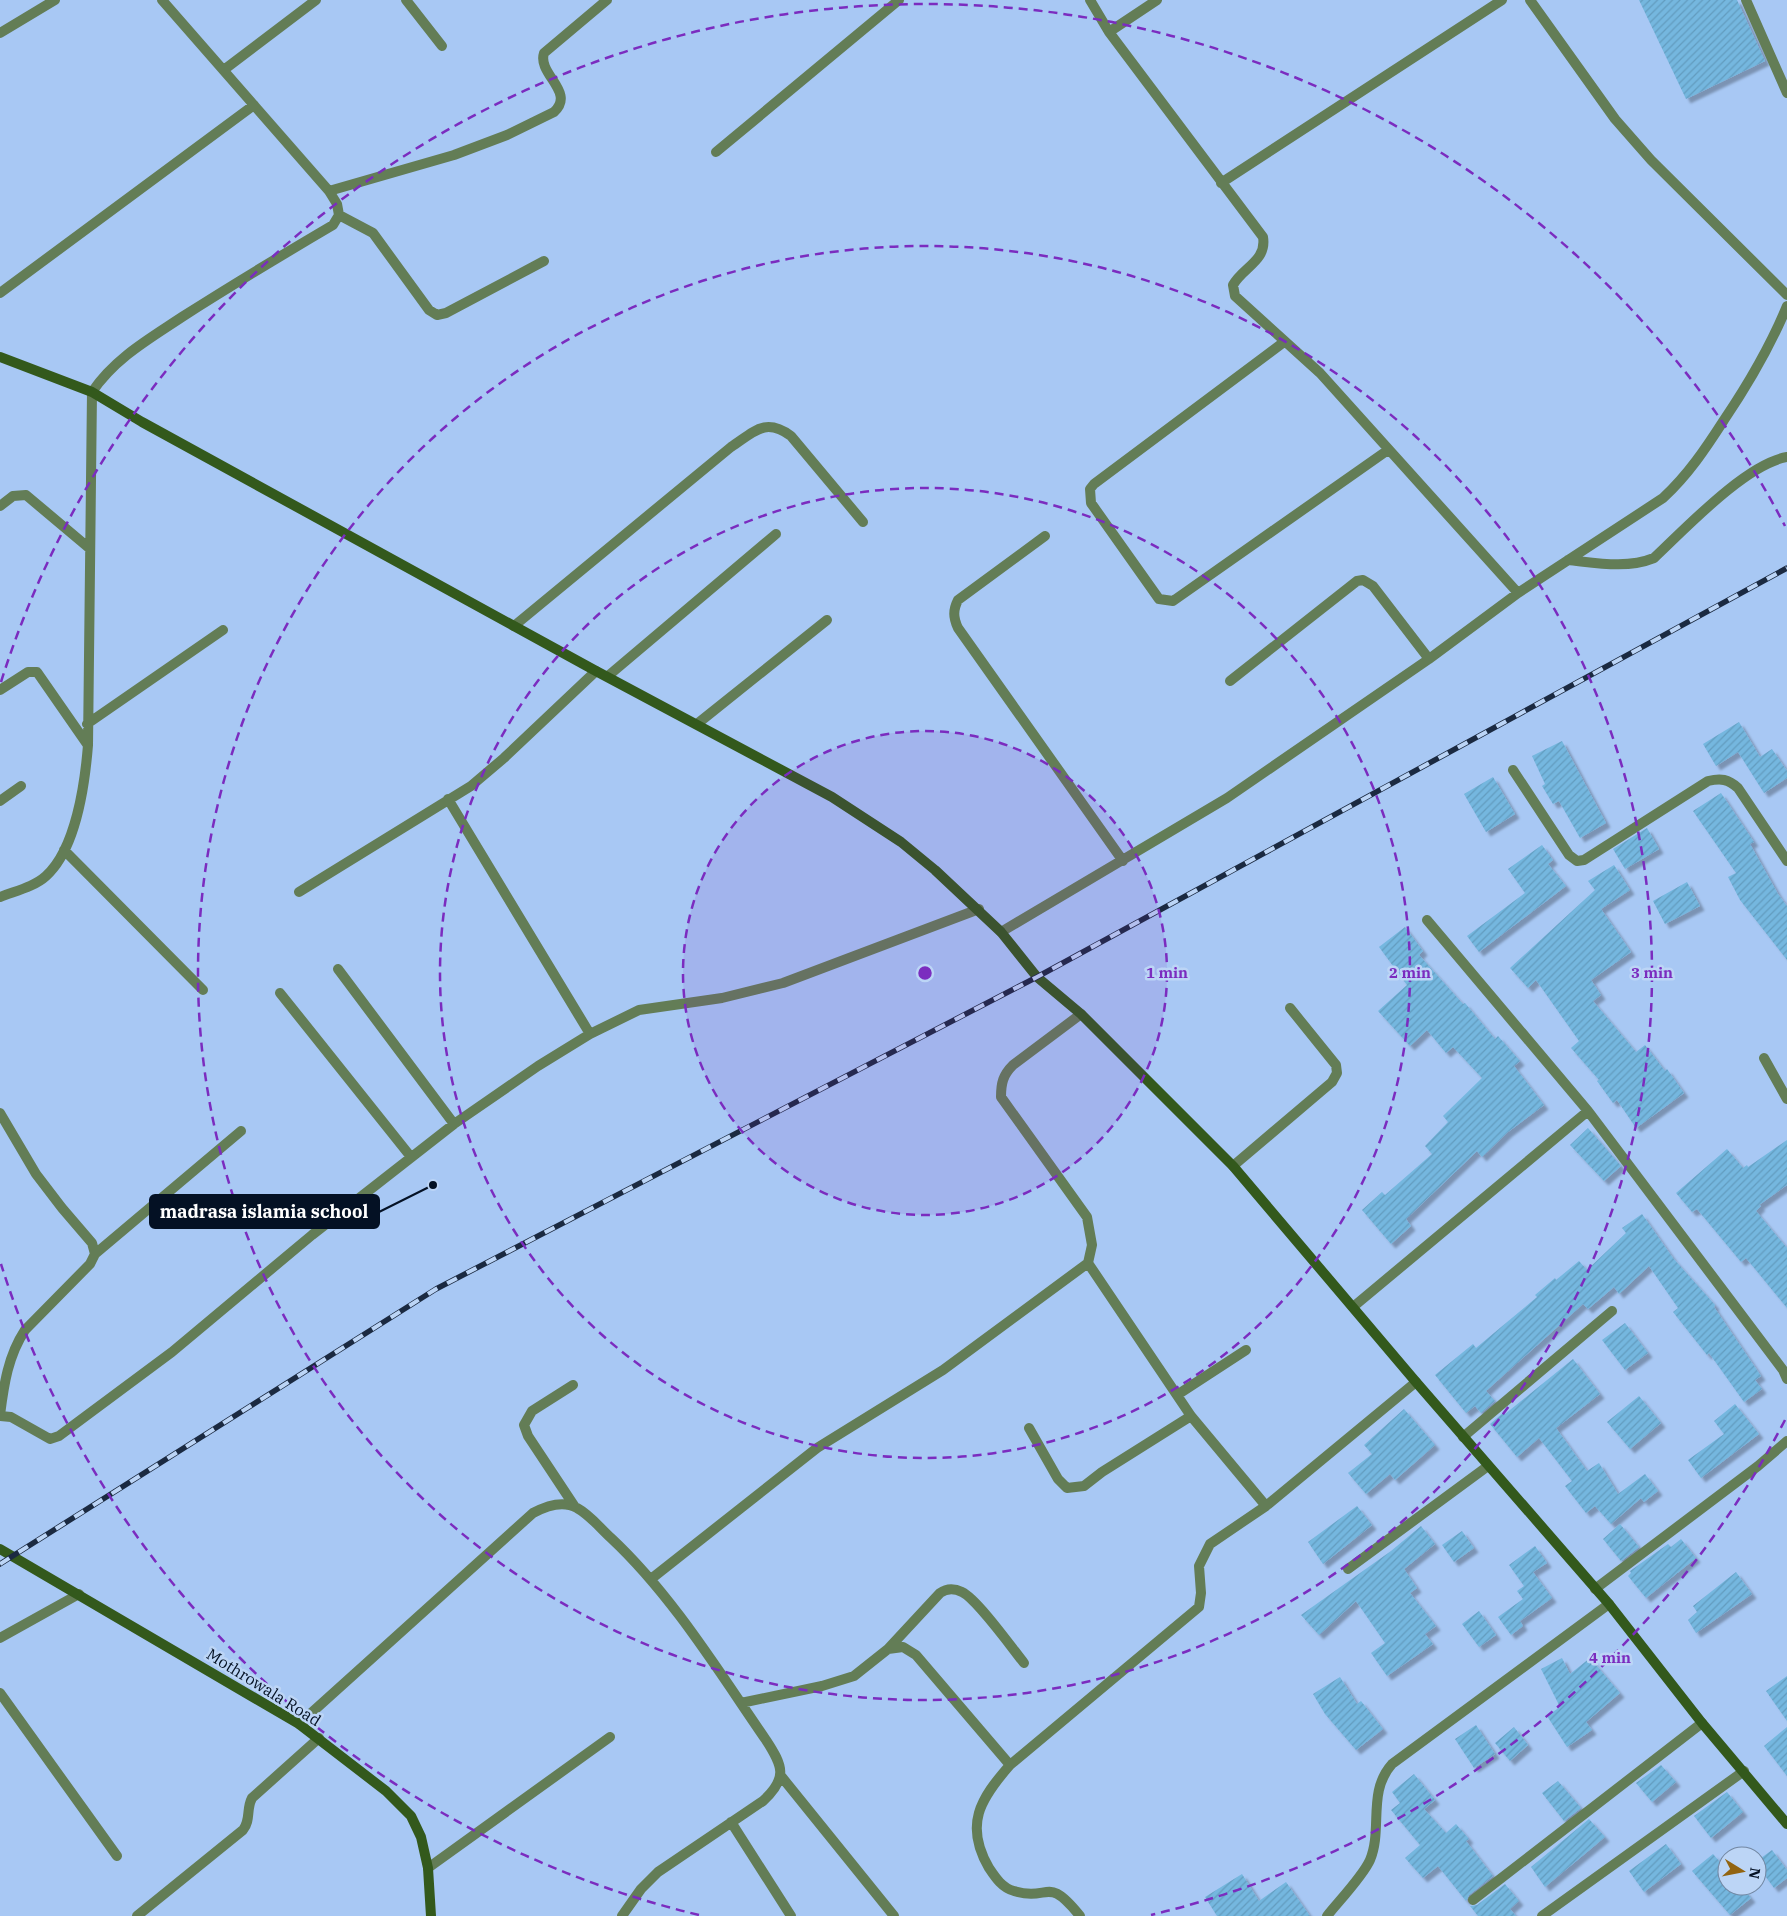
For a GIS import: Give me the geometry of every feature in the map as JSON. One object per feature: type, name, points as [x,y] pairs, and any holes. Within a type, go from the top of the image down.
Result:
[{"type":"main road","points":[[0,357],[92,392],[514,626],[848,807],[901,842],[979,909],[1001,932],[1037,976],[1081,1014],[1234,1166],[1463,1437],[1609,1604],[1702,1723],[1787,1824]]},
{"type":"main road","name":"Mothrowala Road","points":[[0,1549],[300,1724],[386,1791],[411,1816],[421,1837],[428,1868],[431,1916]]},
{"type":"street","points":[[0,32],[55,0]]},
{"type":"street","points":[[0,897],[46,876],[64,850],[82,794],[88,744],[92,392],[105,374],[128,354],[220,293],[333,226],[339,215],[337,204],[329,191],[225,69],[162,0]]},
{"type":"street","points":[[225,69],[316,0]]},
{"type":"street","points":[[406,0],[442,46]]},
{"type":"street","points":[[329,191],[454,155],[507,135],[554,112],[560,107],[562,98],[543,63],[544,53],[607,0]]},
{"type":"street","points":[[716,152],[900,0]]},
{"type":"street","points":[[1090,0],[1109,32],[1263,237],[1264,244],[1260,257],[1236,280],[1233,292],[1235,296],[1284,342],[1315,367],[1518,593]]},
{"type":"street","points":[[1109,32],[1157,0]]},
{"type":"street","points":[[1221,183],[1502,0]]},
{"type":"street","points":[[1530,0],[1616,119],[1651,160],[1787,295]]},
{"type":"street","points":[[1746,0],[1787,93]]},
{"type":"street","points":[[0,293],[254,105]]},
{"type":"street","points":[[339,215],[373,233],[429,310],[437,315],[446,313],[544,261]]},
{"type":"street","points":[[1001,932],[1227,798],[1429,658],[1518,593],[1655,503],[1681,481],[1697,462],[1753,376],[1772,343],[1787,306]]},
{"type":"street","points":[[1284,342],[1094,484],[1090,489],[1090,503],[1159,599],[1173,601],[1388,450]]},
{"type":"street","points":[[514,626],[731,447],[760,428],[779,428],[790,436],[863,522]]},
{"type":"street","points":[[1568,560],[1640,564],[1654,558],[1746,474],[1770,460],[1787,457]]},
{"type":"street","points":[[0,506],[13,496],[26,495],[89,548]]},
{"type":"street","points":[[608,676],[776,534]]},
{"type":"street","points":[[1046,536],[958,600],[954,609],[954,619],[958,628],[1123,861]]},
{"type":"street","points":[[1230,681],[1357,581],[1363,580],[1373,586],[1429,658]]},
{"type":"street","points":[[697,724],[827,620]]},
{"type":"street","points":[[88,724],[224,630]]},
{"type":"street","points":[[299,892],[397,833],[487,774],[596,671]]},
{"type":"street","points":[[0,690],[28,672],[37,672],[88,744]]},
{"type":"street","points":[[1513,770],[1569,855],[1578,861],[1584,860],[1708,782],[1719,778],[1729,780],[1738,788],[1787,861]]},
{"type":"street","points":[[0,801],[21,786]]},
{"type":"street","points":[[448,799],[590,1034]]},
{"type":"street","points":[[64,850],[203,990]]},
{"type":"street","points":[[241,1131],[94,1254],[90,1264],[25,1330],[18,1341],[6,1372],[0,1416],[11,1417],[50,1439],[60,1436],[172,1352],[312,1235],[454,1124],[538,1066],[590,1034],[639,1010],[722,998],[783,984],[979,909]]},
{"type":"street","points":[[1427,920],[1588,1111],[1786,1372]]},
{"type":"street","points":[[338,969],[454,1124]]},
{"type":"street","points":[[280,993],[411,1157]]},
{"type":"street","points":[[1234,1166],[1332,1082],[1337,1073],[1336,1065],[1290,1008]]},
{"type":"street","points":[[650,1579],[817,1448],[943,1370],[1088,1263],[1092,1245],[1087,1217],[1001,1097],[1001,1084],[1004,1074],[1013,1065],[1081,1014]]},
{"type":"street","points":[[1764,1058],[1787,1099]]},
{"type":"street","points":[[1354,1308],[1588,1111]]},
{"type":"street","points":[[0,1113],[36,1174],[92,1243],[94,1254]]},
{"type":"street","points":[[1088,1263],[1191,1416],[1266,1506]]},
{"type":"street","points":[[1463,1437],[1612,1311]]},
{"type":"street","points":[[1177,1395],[1246,1350]]},
{"type":"street","points":[[1080,1916],[1058,1893],[1013,1891],[1003,1886],[995,1878],[980,1851],[976,1838],[979,1813],[992,1785],[1010,1765],[1195,1611],[1200,1600],[1199,1566],[1205,1552],[1219,1537],[1266,1506],[1416,1382]]},
{"type":"street","points":[[573,1385],[532,1411],[524,1425],[528,1436],[576,1507],[623,1549],[650,1579],[779,1759],[781,1776],[776,1789],[764,1801],[658,1872],[641,1889],[622,1916]]},
{"type":"street","points":[[1029,1428],[1058,1480],[1067,1488],[1076,1488],[1084,1486],[1102,1472],[1191,1416]]},
{"type":"street","points":[[1595,1589],[1758,1466],[1787,1441]]},
{"type":"street","points":[[1348,1569],[1488,1466]]},
{"type":"street","points":[[300,1724],[534,1513],[546,1506],[562,1505],[576,1507]]},
{"type":"street","points":[[740,1703],[822,1686],[854,1676],[888,1649],[940,1593],[945,1590],[953,1589],[968,1595],[1024,1664]]},
{"type":"street","points":[[0,1638],[79,1594]]},
{"type":"street","points":[[1327,1916],[1369,1862],[1373,1852],[1379,1787],[1385,1771],[1609,1604]]},
{"type":"street","points":[[888,1649],[903,1647],[916,1655],[1010,1765]]},
{"type":"street","points":[[0,1694],[117,1856]]},
{"type":"street","points":[[1473,1900],[1702,1723]]},
{"type":"street","points":[[428,1868],[610,1737]]},
{"type":"street","points":[[137,1916],[243,1830],[248,1820],[248,1805],[252,1798],[318,1738]]},
{"type":"street","points":[[1542,1916],[1744,1771]]},
{"type":"street","points":[[781,1776],[894,1916]]},
{"type":"street","points":[[731,1822],[791,1916]]},
{"type":"building","points":[[1639,0],[1737,0],[1765,61],[1686,99]]},
{"type":"building","points":[[1739,722],[1760,757],[1772,749],[1787,771],[1787,778],[1764,793],[1738,752],[1716,766],[1703,744]]},
{"type":"building","points":[[1562,741],[1606,823],[1580,838],[1559,801],[1553,804],[1542,786],[1545,784],[1532,756]]},
{"type":"building","points":[[1493,777],[1515,814],[1486,832],[1464,794]]},
{"type":"building","points":[[1721,793],[1754,842],[1750,844],[1778,894],[1787,906],[1787,960],[1740,900],[1728,877],[1736,873],[1693,811]]},
{"type":"building","points":[[1647,828],[1659,849],[1625,869],[1613,849]]},
{"type":"building","points":[[1542,845],[1553,860],[1548,864],[1566,886],[1479,952],[1467,936],[1525,893],[1508,869]]},
{"type":"building","points":[[1614,865],[1630,890],[1601,909],[1631,952],[1591,980],[1601,995],[1593,1001],[1636,1052],[1645,1045],[1665,1071],[1667,1069],[1684,1093],[1636,1128],[1617,1100],[1613,1103],[1597,1081],[1599,1080],[1571,1048],[1579,1041],[1536,980],[1528,988],[1510,968],[1595,890],[1588,881]]},
{"type":"building","points":[[1687,882],[1700,906],[1665,924],[1653,901]]},
{"type":"building","points":[[1405,927],[1423,951],[1419,955],[1463,1004],[1465,1003],[1495,1039],[1498,1036],[1520,1061],[1514,1066],[1544,1105],[1508,1132],[1482,1157],[1477,1151],[1406,1219],[1411,1226],[1391,1244],[1362,1210],[1382,1192],[1385,1195],[1432,1154],[1425,1146],[1448,1122],[1443,1116],[1482,1078],[1453,1047],[1446,1053],[1427,1030],[1410,1046],[1378,1011],[1407,985],[1379,947]]},
{"type":"building","points":[[1588,1128],[1621,1166],[1604,1181],[1570,1145]]},
{"type":"building","points":[[1787,1140],[1787,1185],[1759,1205],[1761,1206],[1756,1211],[1787,1248],[1787,1308],[1746,1258],[1741,1262],[1697,1209],[1692,1212],[1676,1193],[1727,1149],[1743,1168],[1747,1165],[1748,1167]]},
{"type":"building","points":[[1642,1214],[1673,1258],[1715,1305],[1714,1307],[1761,1376],[1755,1380],[1762,1389],[1744,1402],[1709,1353],[1707,1355],[1673,1312],[1678,1308],[1649,1266],[1619,1294],[1614,1287],[1588,1309],[1583,1304],[1486,1391],[1495,1401],[1481,1413],[1475,1406],[1466,1413],[1435,1375],[1473,1344],[1476,1348],[1537,1297],[1535,1295],[1555,1278],[1556,1280],[1579,1261],[1587,1270],[1626,1233],[1622,1228]]},
{"type":"building","points":[[1625,1323],[1648,1353],[1625,1370],[1602,1340]]},
{"type":"building","points":[[1573,1359],[1600,1394],[1556,1428],[1587,1471],[1599,1463],[1618,1494],[1645,1474],[1658,1491],[1644,1502],[1641,1498],[1611,1524],[1595,1506],[1586,1513],[1565,1486],[1572,1481],[1539,1438],[1517,1457],[1490,1424]]},
{"type":"building","points":[[1639,1396],[1661,1423],[1630,1449],[1607,1422]]},
{"type":"building","points":[[1735,1404],[1759,1434],[1701,1478],[1688,1460],[1724,1434],[1714,1421]]},
{"type":"building","points":[[1404,1409],[1435,1445],[1395,1480],[1390,1474],[1366,1494],[1348,1473],[1372,1454],[1364,1445]]},
{"type":"building","points":[[1357,1506],[1372,1525],[1323,1564],[1308,1542]]},
{"type":"building","points":[[1620,1524],[1639,1547],[1621,1561],[1603,1539]]},
{"type":"building","points":[[1421,1526],[1435,1544],[1404,1569],[1417,1588],[1410,1593],[1436,1626],[1425,1634],[1433,1644],[1387,1676],[1371,1653],[1385,1643],[1356,1601],[1319,1635],[1301,1615],[1391,1551]]},
{"type":"building","points":[[1462,1531],[1474,1548],[1454,1562],[1442,1545]]},
{"type":"building","points":[[1681,1539],[1696,1558],[1646,1598],[1628,1576],[1631,1573],[1630,1571],[1668,1544],[1671,1547]]},
{"type":"building","points":[[1535,1546],[1547,1563],[1533,1572],[1552,1598],[1520,1621],[1523,1626],[1511,1635],[1498,1617],[1523,1599],[1517,1591],[1524,1586],[1509,1565]]},
{"type":"building","points":[[1736,1572],[1752,1594],[1696,1633],[1688,1620],[1697,1612],[1693,1606]]},
{"type":"building","points":[[1479,1611],[1496,1635],[1479,1647],[1462,1624]]},
{"type":"building","points":[[1562,1658],[1570,1674],[1590,1658],[1620,1693],[1586,1722],[1592,1730],[1567,1747],[1547,1716],[1560,1707],[1541,1669]]},
{"type":"building","points":[[1787,1676],[1787,1721],[1766,1691]]},
{"type":"building","points":[[1340,1677],[1357,1704],[1361,1701],[1383,1729],[1356,1750],[1325,1714],[1313,1694]]},
{"type":"building","points":[[1476,1725],[1495,1754],[1474,1768],[1455,1739]]},
{"type":"building","points":[[1514,1727],[1528,1745],[1510,1761],[1495,1743]]},
{"type":"building","points":[[1787,1727],[1787,1776],[1764,1746]]},
{"type":"building","points":[[1661,1765],[1676,1782],[1652,1802],[1636,1783]]},
{"type":"building","points":[[1414,1774],[1435,1800],[1424,1809],[1446,1833],[1456,1824],[1469,1839],[1466,1841],[1493,1876],[1469,1895],[1466,1901],[1438,1866],[1423,1878],[1405,1858],[1420,1845],[1391,1810],[1400,1803],[1392,1792]]},
{"type":"building","points":[[1558,1781],[1581,1808],[1564,1821],[1542,1793]]},
{"type":"building","points":[[1727,1792],[1743,1812],[1711,1838],[1694,1816]]},
{"type":"building","points":[[1589,1819],[1605,1837],[1545,1887],[1531,1867]]},
{"type":"building","points":[[1666,1844],[1681,1864],[1644,1892],[1629,1871]]},
{"type":"building","points":[[1772,1850],[1787,1870],[1787,1878],[1774,1888],[1767,1879],[1767,1854]]},
{"type":"building","points":[[1713,1854],[1717,1859],[1717,1896],[1749,1896],[1751,1898],[1730,1915],[1692,1871]]},
{"type":"building","points":[[1242,1874],[1259,1901],[1286,1882],[1310,1916],[1217,1916],[1205,1897]]},
{"type":"building","points":[[1505,1884],[1519,1901],[1510,1909],[1516,1916],[1478,1916],[1470,1906],[1477,1905]]},
{"type":"railway","points":[[0,1564],[436,1289],[1037,977],[1787,568]]},
{"type":"place","name":"madrasa islamia school","points":[[433,1185]]}]
